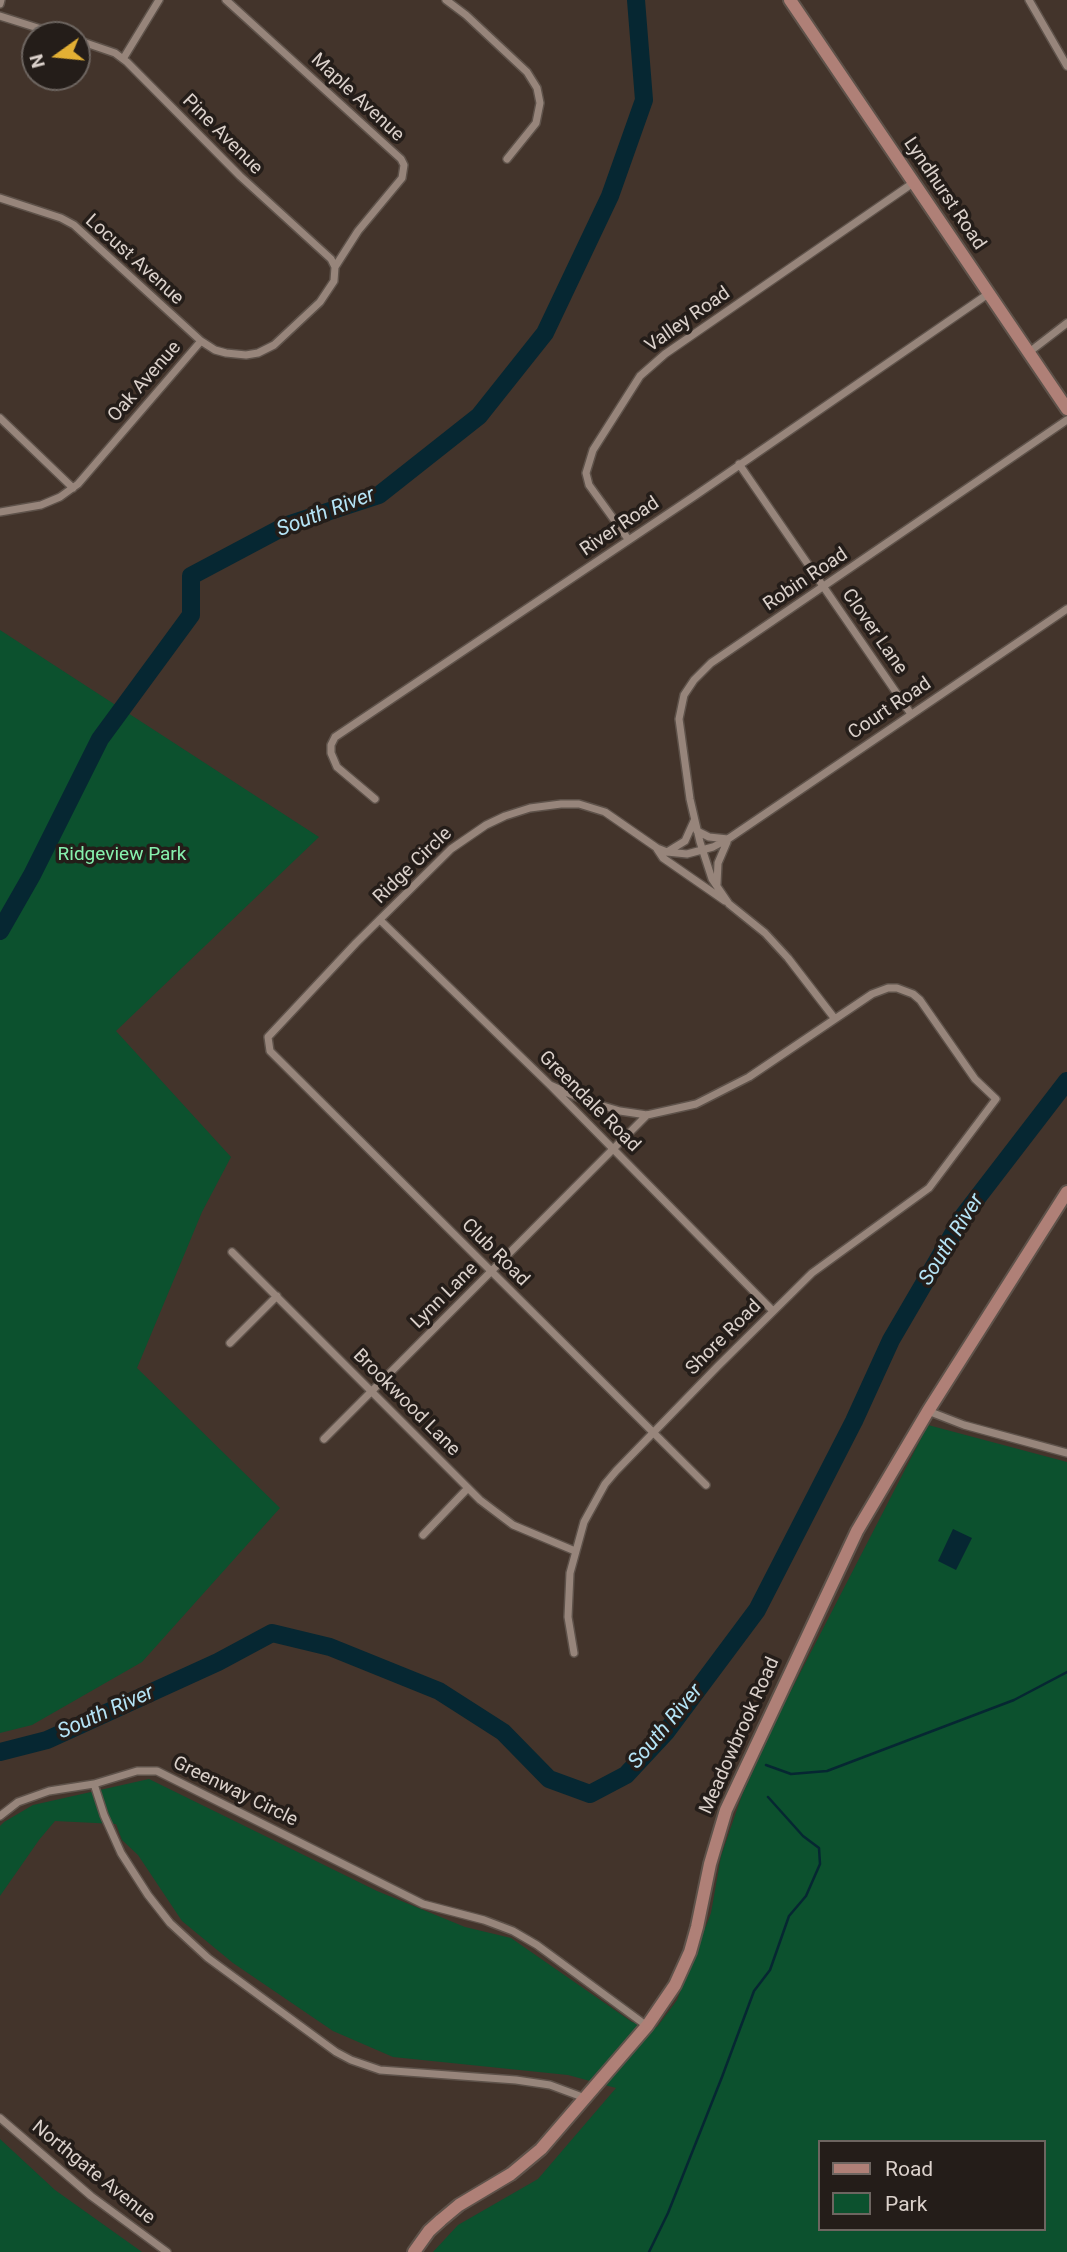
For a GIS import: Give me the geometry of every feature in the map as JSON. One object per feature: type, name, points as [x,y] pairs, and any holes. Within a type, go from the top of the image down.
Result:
[{"type":"street","points":[[123,59],[159,0]]},
{"type":"street","name":"Maple Avenue","points":[[226,0],[401,159],[404,165],[402,178],[358,231],[335,267]]},
{"type":"street","points":[[446,0],[527,72],[537,88],[540,103],[536,123],[507,159]]},
{"type":"street","name":"Lyndhurst Road","points":[[790,0],[1067,409]]},
{"type":"street","points":[[1029,0],[1067,66]]},
{"type":"street","points":[[0,16],[21,23]]},
{"type":"street","name":"Pine Avenue","points":[[91,45],[115,53],[123,59],[240,176],[331,259],[335,267]]},
{"type":"street","name":"Valley Road","points":[[628,540],[589,485],[586,472],[593,450],[639,376],[665,354],[913,183]]},
{"type":"street","name":"Locust Avenue","points":[[0,198],[61,218],[74,225],[201,341]]},
{"type":"street","name":"Oak Avenue","points":[[0,512],[41,505],[73,488],[90,472],[201,341],[215,350],[240,355],[258,353],[274,345],[320,302],[334,281],[335,267]]},
{"type":"street","name":"River Road","points":[[375,799],[337,767],[331,753],[335,737],[988,294]]},
{"type":"street","points":[[1028,353],[1067,323]]},
{"type":"street","points":[[0,418],[73,488]]},
{"type":"street","name":"Robin Road","points":[[702,850],[694,817],[679,719],[680,706],[687,690],[711,663],[1067,420]]},
{"type":"street","name":"Clover Lane","points":[[739,464],[911,714]]},
{"type":"street","name":"Court Road","points":[[702,850],[730,838],[1067,609]]},
{"type":"street","name":"Ridge Circle","points":[[267,1040],[270,1032],[451,849],[505,816],[530,808],[570,803],[596,809],[667,852],[687,854],[702,850],[717,888],[729,904]]},
{"type":"street","points":[[667,852],[680,846],[689,835],[694,817]]},
{"type":"street","points":[[697,831],[715,839],[730,838]]},
{"type":"street","points":[[717,888],[718,863],[730,838]]},
{"type":"street","name":"Ridge Circle","points":[[657,848],[663,858],[729,904],[772,940],[835,1019]]},
{"type":"street","name":"Greendale Road","points":[[380,920],[551,1085],[773,1311]]},
{"type":"street","name":"Shore Road","points":[[574,1653],[568,1617],[568,1595],[575,1550],[584,1522],[605,1485],[653,1432],[812,1273],[929,1188],[996,1099],[975,1079],[920,1000],[906,991],[888,988],[878,991],[835,1019]]},
{"type":"street","points":[[551,1085],[586,1101],[620,1111],[647,1115],[696,1104],[749,1077],[835,1019]]},
{"type":"street","name":"Club Road","points":[[267,1040],[270,1051],[706,1485]]},
{"type":"street","name":"Lynn Lane","points":[[324,1439],[647,1115]]},
{"type":"street","name":"Meadowbrook Road","points":[[414,2252],[429,2231],[459,2205],[527,2163],[647,2026],[675,1985],[690,1952],[717,1836],[726,1810],[857,1531],[928,1411],[1067,1192]]},
{"type":"street","name":"Brookwood Lane","points":[[232,1252],[491,1509],[513,1525],[575,1550]]},
{"type":"street","points":[[230,1343],[277,1296]]},
{"type":"street","points":[[928,1411],[964,1425],[1067,1454]]},
{"type":"street","points":[[423,1535],[468,1488]]},
{"type":"street","name":"Greenway Circle","points":[[0,1816],[18,1802],[49,1791],[94,1784],[137,1771],[163,1773],[423,1904],[484,1920],[513,1931],[537,1945],[647,2026]]},
{"type":"street","points":[[94,1784],[121,1853],[170,1923],[208,1958],[336,2052],[380,2070],[538,2083],[585,2098]]},
{"type":"street","name":"Northgate Avenue","points":[[0,2118],[91,2196],[167,2252]]},
{"type":"green space","name":"Ridgeview Park","points":[[0,630],[319,837],[116,1031],[231,1157],[202,1212],[137,1368],[280,1508],[142,1662],[32,1725],[0,1733]]},
{"type":"green space","points":[[928,1425],[1067,1462],[1067,2252],[433,2252],[458,2225],[538,2179],[616,2088],[568,2075],[393,2057],[333,2031],[233,1963],[182,1921],[138,1855],[122,1840],[116,1824],[55,1821],[0,1896],[0,1826],[4,1822],[33,1805],[149,1779],[377,1891],[465,1927],[511,1938],[632,2022],[657,2027],[677,2000],[711,1913],[721,1856],[742,1795],[779,1714]]},
{"type":"green space","points":[[0,2139],[55,2190],[142,2252],[0,2252]]},
{"type":"water","points":[[953,1529],[972,1538],[956,1570],[938,1561]]},
{"type":"waterway","name":"South River","points":[[0,931],[32,875],[100,739],[191,615],[191,576],[287,525],[379,495],[479,416],[545,333],[610,196],[644,100],[636,0]]},
{"type":"waterway","name":"South River","points":[[0,1752],[47,1740],[218,1662],[272,1633],[330,1647],[439,1691],[503,1732],[549,1779],[590,1794],[626,1775],[666,1732],[757,1610],[854,1421],[891,1340],[964,1215],[1067,1081]]},
{"type":"waterway","points":[[766,1765],[791,1774],[827,1771],[1014,1700],[1067,1672]]},
{"type":"waterway","points":[[649,2252],[668,2213],[754,1991],[770,1970],[789,1916],[806,1896],[820,1864],[819,1848],[803,1836],[768,1797]]}]
